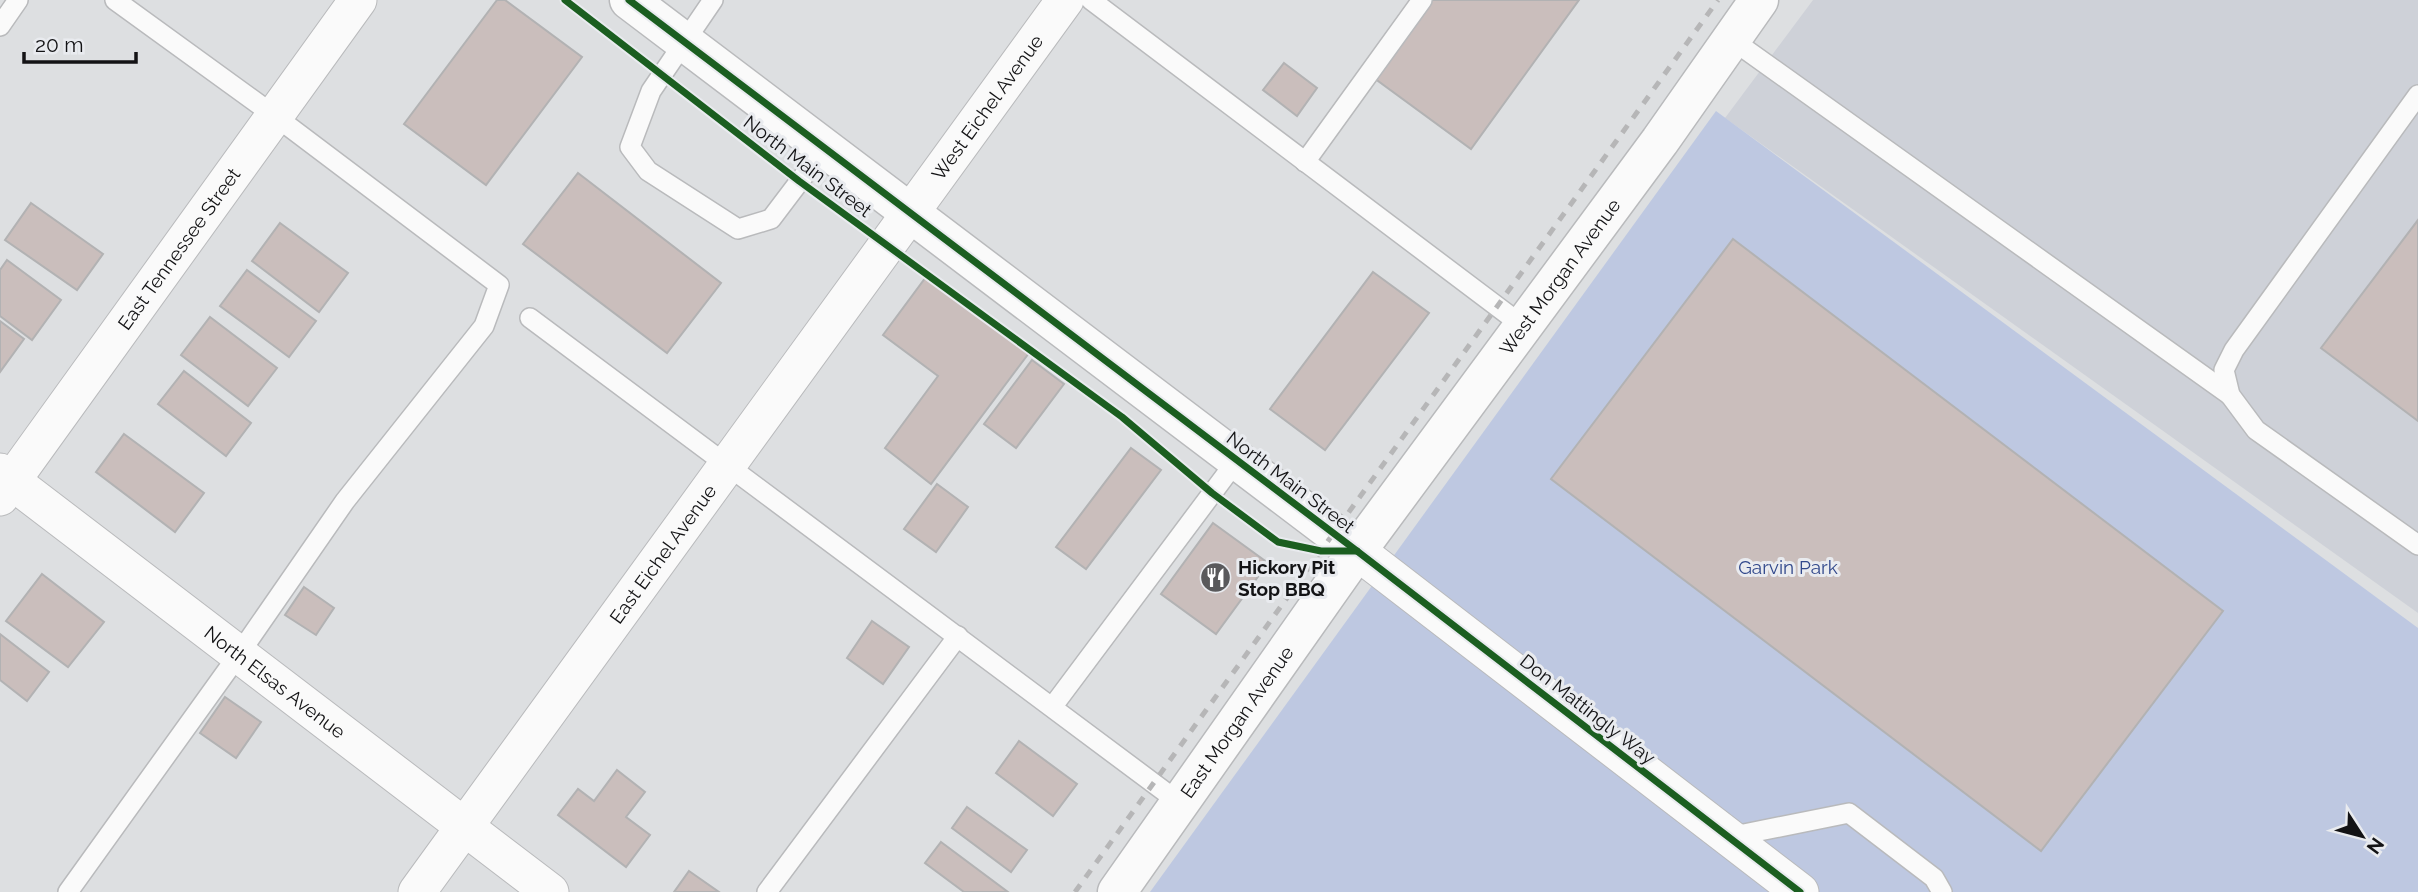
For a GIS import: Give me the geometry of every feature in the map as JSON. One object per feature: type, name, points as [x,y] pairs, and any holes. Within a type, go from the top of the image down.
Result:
[{"type":"street","name":"East Tennessee Street","points":[[4,483],[358,0]]},
{"type":"street","name":"North Main Street","points":[[629,0],[1357,551]]},
{"type":"street","name":"West Eichel Avenue","points":[[909,214],[1065,0]]},
{"type":"street","name":"West Morgan Avenue","points":[[1357,551],[1660,141],[1759,0]]},
{"type":"street","name":"East Eichel Avenue","points":[[417,892],[909,214]]},
{"type":"street","name":"North Elsas Avenue","points":[[4,483],[239,654],[550,892]]},
{"type":"street","name":"East Morgan Avenue","points":[[1118,892],[1357,551]]},
{"type":"street","name":"Don Mattingly Way","points":[[1357,551],[1800,892]]},
{"type":"lane","points":[[0,26],[18,0]]},
{"type":"lane","points":[[68,892],[345,501],[484,326],[499,285],[275,116],[115,0]]},
{"type":"lane","points":[[713,0],[651,91],[631,147],[648,171],[738,229],[771,219],[824,149]]},
{"type":"lane","points":[[1091,0],[1523,326]]},
{"type":"lane","points":[[1305,162],[1422,0]]},
{"type":"lane","points":[[1731,39],[2230,395],[2256,430],[2418,545]]},
{"type":"lane","points":[[2230,395],[2224,370],[2234,350],[2418,95]]},
{"type":"lane","points":[[530,317],[1180,803]]},
{"type":"lane","points":[[1053,706],[1237,460]]},
{"type":"lane","points":[[767,892],[958,636]]},
{"type":"lane","points":[[1729,837],[1849,813],[1934,878],[1941,892]]},
{"type":"shaded area","points":[[1813,0],[2418,0],[2418,613],[1725,118]]},
{"type":"green space","name":"Garvin Park","points":[[1716,111],[2418,628],[2418,892],[1150,892]]},
{"type":"building","points":[[497,0],[505,0],[582,57],[486,185],[404,124]]},
{"type":"building","points":[[1432,0],[1579,0],[1471,149],[1374,78]]},
{"type":"building","points":[[1284,63],[1317,88],[1297,116],[1263,90]]},
{"type":"building","points":[[578,173],[721,283],[667,353],[523,244]]},
{"type":"building","points":[[31,203],[103,254],[77,290],[5,240]]},
{"type":"building","points":[[2418,220],[2418,421],[2321,348]]},
{"type":"building","points":[[280,223],[348,273],[319,312],[252,261]]},
{"type":"building","points":[[1733,239],[2223,611],[2041,851],[1551,479]]},
{"type":"building","points":[[7,260],[61,300],[32,340],[0,316],[0,270]]},
{"type":"building","points":[[247,270],[316,321],[289,357],[220,306]]},
{"type":"building","points":[[1373,272],[1429,313],[1325,450],[1270,409]]},
{"type":"building","points":[[926,277],[1029,353],[931,484],[885,448],[938,376],[883,335]]},
{"type":"building","points":[[210,317],[277,368],[248,406],[181,355]]},
{"type":"building","points":[[0,321],[24,339],[0,372]]},
{"type":"building","points":[[1032,360],[1064,384],[1016,448],[984,424]]},
{"type":"building","points":[[184,371],[251,423],[226,456],[158,404]]},
{"type":"building","points":[[124,434],[204,493],[175,532],[96,472]]},
{"type":"building","points":[[1131,448],[1161,470],[1086,569],[1056,547]]},
{"type":"building","points":[[937,484],[968,507],[936,552],[904,529]]},
{"type":"building","name":"Hickory Pit Stop BBQ","points":[[1213,523],[1268,563],[1216,634],[1161,594]]},
{"type":"building","points":[[42,574],[104,622],[68,667],[6,621]]},
{"type":"building","points":[[304,587],[334,608],[316,635],[285,615]]},
{"type":"building","points":[[872,621],[909,647],[883,684],[847,658]]},
{"type":"building","points":[[0,634],[49,672],[27,701],[0,680]]},
{"type":"building","points":[[225,697],[261,722],[236,758],[200,733]]},
{"type":"building","points":[[1019,741],[1077,784],[1053,816],[996,773]]},
{"type":"building","points":[[617,770],[645,792],[626,817],[650,835],[626,867],[558,815],[578,789],[594,801]]},
{"type":"building","points":[[967,807],[1027,850],[1011,872],[952,828]]},
{"type":"building","points":[[941,842],[1008,892],[964,892],[925,863]]},
{"type":"building","points":[[689,871],[719,892],[674,892]]},
{"type":"railway","points":[[1075,892],[1718,0]]},
{"type":"cycle path","points":[[565,0],[799,181],[1122,417],[1212,493],[1278,542],[1321,551],[1357,551]]},
{"type":"cycle path","points":[[629,0],[1357,551],[1800,892]]},
{"type":"place","name":"Hickory Pit Stop BBQ","points":[[1215,578]]}]
